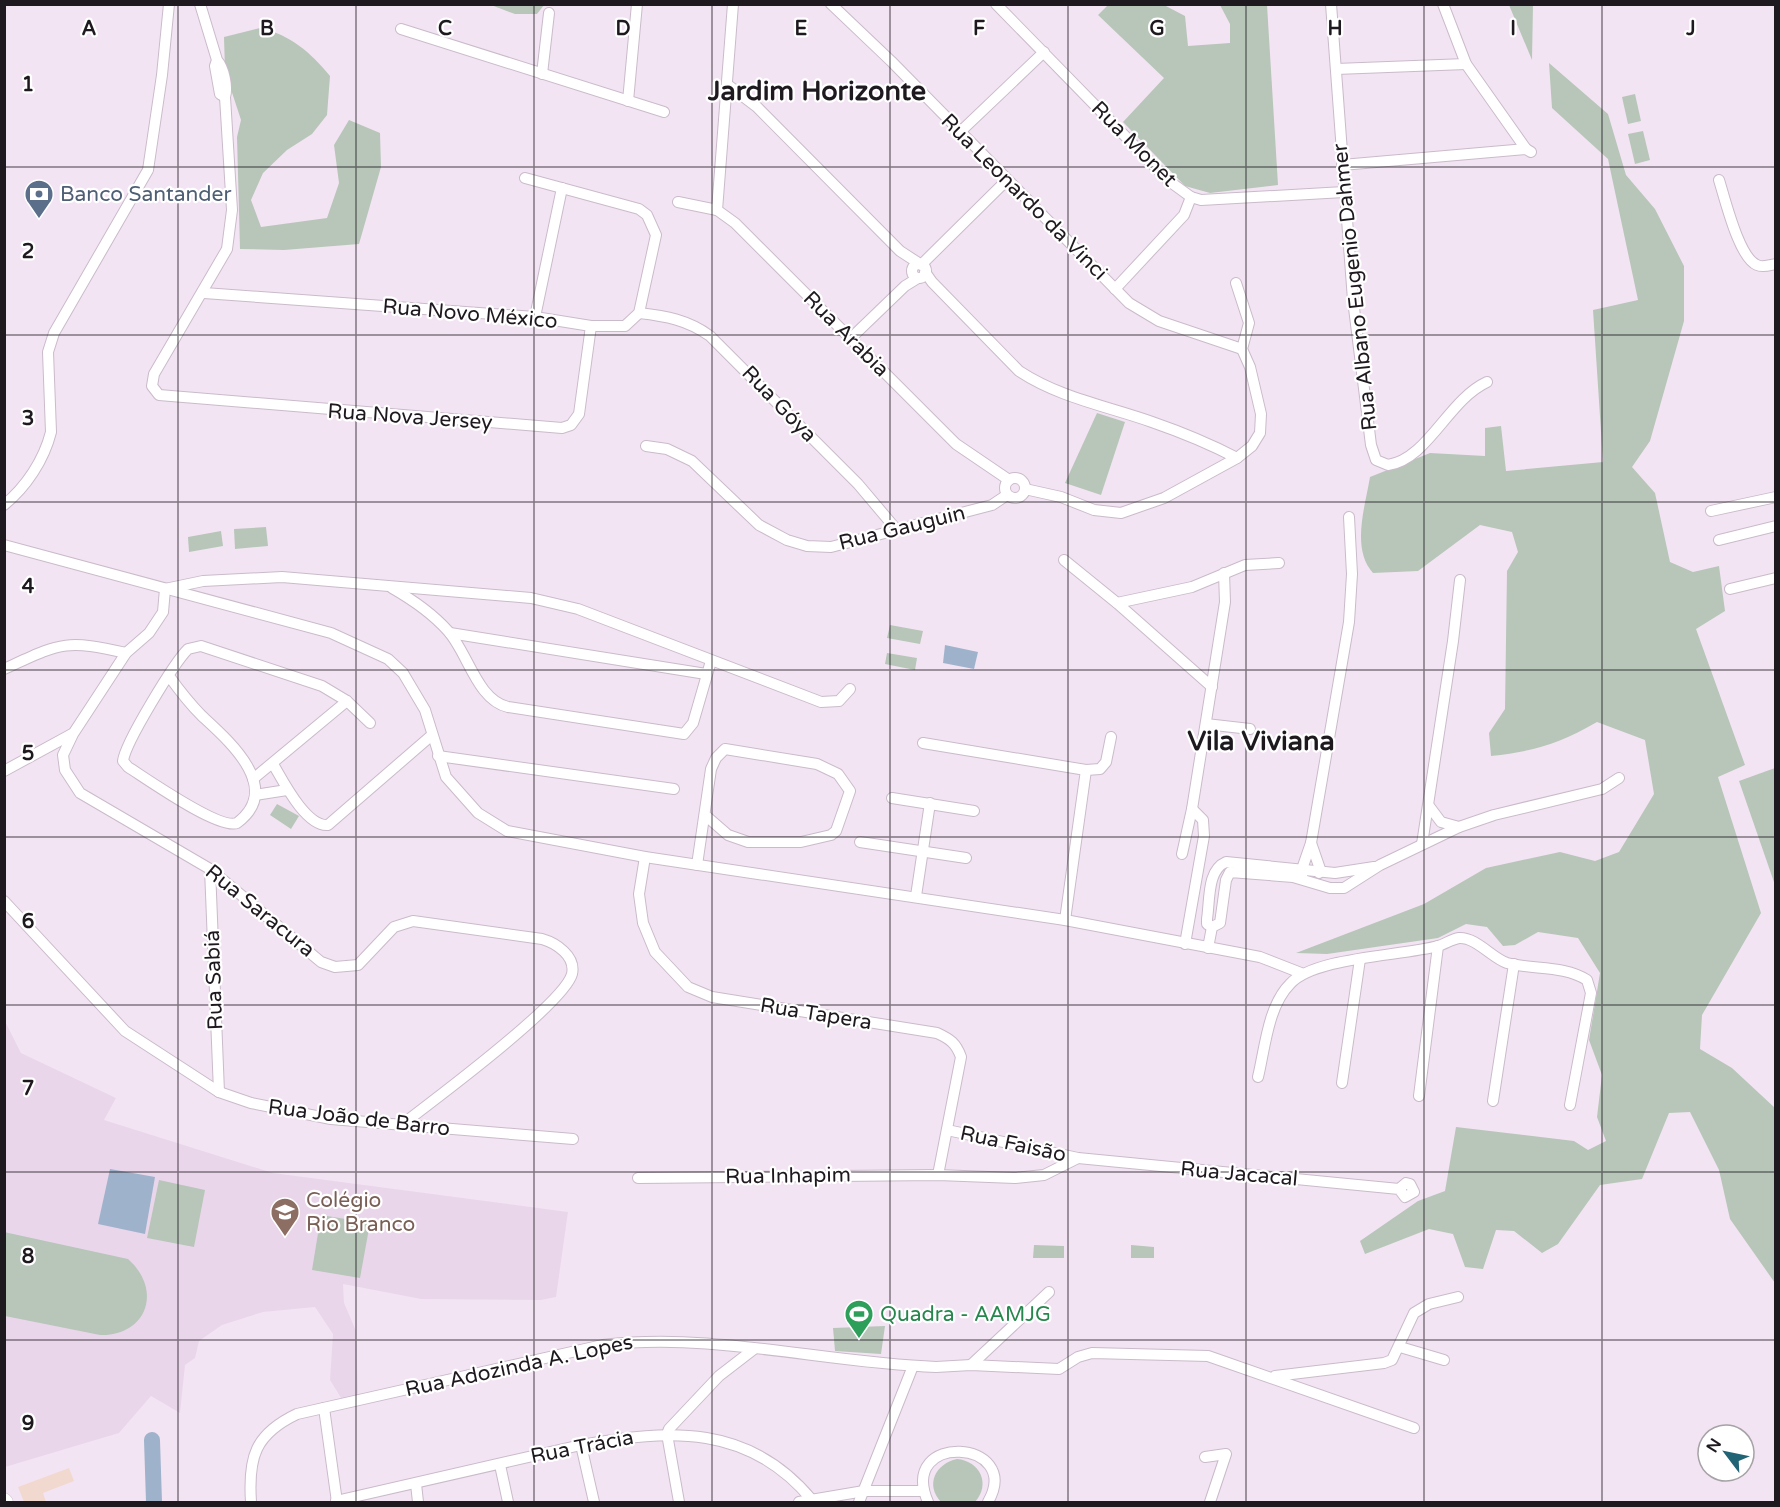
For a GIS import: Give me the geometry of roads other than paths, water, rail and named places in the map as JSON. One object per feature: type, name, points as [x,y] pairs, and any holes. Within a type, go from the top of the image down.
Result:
[{"type":"street","points":[[4,505],[27,482],[48,444],[51,432],[48,352],[54,333],[148,170],[162,75],[169,4]]},
{"type":"street","points":[[200,4],[217,60],[214,66],[220,94],[225,97],[232,210],[230,237],[222,261],[204,293]]},
{"type":"street","points":[[628,101],[637,4]]},
{"type":"street","points":[[717,210],[733,4]]},
{"type":"street","name":"Rua Leonardo da Vinci","points":[[831,4],[891,61],[1129,303],[1159,321],[1242,348]]},
{"type":"street","name":"Rua Monet","points":[[996,4],[1154,166],[1191,197],[1202,200],[1344,192]]},
{"type":"street","name":"Rua Albano Eugenio Dahmer","points":[[1331,4],[1353,300],[1371,445],[1376,460],[1388,465],[1412,454],[1434,433],[1462,397],[1487,382]]},
{"type":"street","points":[[1342,165],[1528,150],[1466,64],[1443,4]]},
{"type":"street","points":[[542,74],[549,12]]},
{"type":"street","points":[[401,29],[664,112]]},
{"type":"street","points":[[960,132],[1044,52]]},
{"type":"street","points":[[1336,69],[1466,64]]},
{"type":"street","points":[[728,85],[757,107],[816,164],[1019,371],[1043,386],[1152,422],[1237,458],[1258,439],[1262,420],[1250,367],[1242,348],[1249,323],[1236,283]]},
{"type":"street","points":[[726,104],[747,100]]},
{"type":"street","points":[[525,178],[639,209],[652,224],[655,241],[639,313]]},
{"type":"street","points":[[851,338],[921,272],[935,254],[1006,180]]},
{"type":"street","points":[[1719,180],[1744,254],[1755,265],[1761,267],[1776,264]]},
{"type":"street","points":[[535,317],[562,188]]},
{"type":"street","points":[[1115,289],[1184,215],[1191,197]]},
{"type":"street","name":"Rua Arabia","points":[[678,202],[717,210],[755,241],[956,444],[1009,480],[1020,479],[1025,489],[1106,512],[1121,513],[1164,498],[1237,458]]},
{"type":"street","name":"Rua Novo México","points":[[204,293],[535,317],[591,326],[625,326],[639,313]]},
{"type":"street","name":"Rua Nova Jersey","points":[[204,293],[154,374],[152,386],[159,395],[167,398],[562,428],[571,425],[579,414],[591,326]]},
{"type":"street","name":"Rua Góya","points":[[639,313],[681,320],[696,325],[710,336],[858,484],[896,529]]},
{"type":"street","name":"Rua Gauguin","points":[[646,446],[667,449],[692,461],[759,525],[787,540],[807,546],[831,547],[992,505],[1007,495]]},
{"type":"street","points":[[1009,480],[1004,487],[1007,495],[1018,498],[1025,489]]},
{"type":"street","points":[[1711,511],[1776,496]]},
{"type":"street","points":[[1302,874],[1311,843],[1349,622],[1352,574],[1349,517]]},
{"type":"street","points":[[1719,540],[1776,526]]},
{"type":"street","points":[[8,544],[165,589],[332,633],[388,659],[403,673],[425,710],[446,777],[465,802],[507,831],[645,857],[1065,920],[1260,957],[1301,973]]},
{"type":"street","points":[[1065,560],[1212,687]]},
{"type":"street","points":[[1117,603],[1192,587],[1224,573],[1256,563],[1279,563]]},
{"type":"street","points":[[1182,854],[1192,809],[1225,602],[1224,573]]},
{"type":"street","points":[[165,589],[203,581],[282,577],[547,601],[578,609],[821,702],[839,701],[850,689]]},
{"type":"street","points":[[1730,589],[1776,578]]},
{"type":"street","points":[[1422,844],[1454,641],[1460,580]]},
{"type":"street","points":[[389,586],[421,606],[450,633],[490,697],[501,705],[684,734],[693,723],[711,661]]},
{"type":"street","name":"Rua Saracura","points":[[165,589],[163,612],[149,633],[126,653],[73,734],[63,755],[70,782],[80,793],[210,869],[321,962],[335,967],[348,968],[358,965],[394,927],[413,921],[542,939],[558,946],[572,964],[572,973],[567,983],[553,999],[476,1069],[400,1126]]},
{"type":"street","points":[[450,633],[706,674]]},
{"type":"street","points":[[4,669],[64,644],[82,643],[126,653]]},
{"type":"street","points":[[169,676],[202,716],[228,739],[242,756],[253,779],[255,795],[242,819],[232,825],[220,823],[128,767],[123,761],[128,745],[169,676],[183,654],[194,647],[201,646],[304,678],[347,701],[370,723]]},
{"type":"street","points":[[253,779],[347,701]]},
{"type":"street","points":[[1206,724],[1250,729]]},
{"type":"street","points":[[4,771],[73,734]]},
{"type":"street","points":[[273,764],[287,790],[314,821],[320,825],[328,825],[432,735]]},
{"type":"street","points":[[923,743],[1086,770],[1100,769],[1106,762],[1111,737]]},
{"type":"street","points":[[697,864],[711,769],[716,758],[725,749],[817,764],[838,774],[850,791],[836,831],[831,835],[801,842],[738,841],[728,836],[705,815]]},
{"type":"street","points":[[438,756],[674,789]]},
{"type":"street","points":[[1065,920],[1086,770]]},
{"type":"street","points":[[1212,927],[1207,924],[1213,875],[1218,865],[1226,862],[1302,874],[1330,888],[1344,888],[1380,865],[1459,827],[1494,814],[1602,789],[1619,778]]},
{"type":"street","points":[[255,795],[287,790]]},
{"type":"street","points":[[892,798],[974,811]]},
{"type":"street","points":[[916,897],[930,804]]},
{"type":"street","points":[[1429,806],[1442,822],[1459,827]]},
{"type":"street","points":[[1185,944],[1204,836],[1203,820],[1192,809]]},
{"type":"street","points":[[860,842],[966,858]]},
{"type":"street","points":[[1311,843],[1320,869],[1315,882]]},
{"type":"street","name":"Rua Tapera","points":[[645,857],[639,894],[643,923],[655,952],[687,987],[712,997],[936,1033],[950,1039],[958,1047],[961,1057],[938,1175]]},
{"type":"street","points":[[1212,927],[1220,923],[1226,880],[1230,872],[1302,874],[1320,869],[1335,873],[1380,865]]},
{"type":"street","name":"Rua Sabiá","points":[[210,869],[219,1092]]},
{"type":"street","points":[[1344,888],[1350,871]]},
{"type":"street","name":"Rua João de Barro","points":[[4,902],[125,1031],[219,1092],[251,1103],[332,1119],[573,1139]]},
{"type":"street","points":[[1208,913],[1222,914]]},
{"type":"street","points":[[1208,948],[1212,927]]},
{"type":"street","points":[[1258,1077],[1275,1009],[1287,986],[1301,973],[1360,959],[1438,946],[1459,938],[1467,939],[1496,958],[1514,964],[1571,972],[1587,980],[1591,993],[1570,1104]]},
{"type":"street","points":[[1419,1096],[1438,946]]},
{"type":"street","points":[[1342,1083],[1360,959]]},
{"type":"street","points":[[1493,1101],[1514,964]]},
{"type":"street","name":"Rua Faisão","points":[[947,1130],[1078,1158]]},
{"type":"street","name":"Rua Faisão","points":[[938,1175],[1029,1177],[1062,1168],[1078,1158]]},
{"type":"street","name":"Rua Jacacal","points":[[1078,1158],[1399,1189]]},
{"type":"street","name":"Rua Inhapim","points":[[638,1178],[938,1175]]},
{"type":"street","points":[[971,1365],[1049,1292]]},
{"type":"street","points":[[1273,1377],[1384,1363],[1392,1360],[1414,1313],[1429,1304],[1458,1297]]},
{"type":"street","name":"Rua Adozinda A. Lopes","points":[[251,1503],[254,1456],[268,1431],[297,1414],[603,1345],[665,1340],[913,1366],[971,1365],[1059,1369],[1084,1354],[1113,1352],[1208,1356],[1413,1428]]},
{"type":"street","points":[[1400,1347],[1444,1360]]},
{"type":"street","points":[[679,1503],[667,1434],[672,1424],[711,1384],[754,1349]]},
{"type":"street","points":[[860,1503],[913,1366]]},
{"type":"street","points":[[324,1408],[336,1502]]},
{"type":"street","name":"Rua Trácia","points":[[336,1502],[581,1445],[629,1437],[667,1434],[716,1440],[762,1455],[787,1472],[812,1500]]},
{"type":"street","points":[[581,1445],[594,1503]]},
{"type":"street","points":[[928,1503],[924,1491],[928,1468],[935,1459],[945,1453],[968,1451],[978,1455],[992,1474],[994,1485],[988,1503]]},
{"type":"street","points":[[1204,1457],[1226,1454],[1210,1503]]},
{"type":"street","points":[[500,1465],[508,1503]]},
{"type":"street","points":[[416,1484],[418,1503]]},
{"type":"street","points":[[799,1503],[864,1491],[924,1491]]},
{"type":"water","points":[[945,645],[978,652],[974,669],[943,663]]},
{"type":"water","points":[[110,1169],[155,1177],[145,1234],[98,1224]]},
{"type":"waterway","points":[[152,1440],[154,1502]]},
{"type":"place","name":"Banco Santander","points":[[39,220]]},
{"type":"place","name":"Colégio Rio Branco","points":[[285,1238]]},
{"type":"place","name":"Quadra - AAMJG","points":[[859,1340]]},
{"type":"district","name":"Jardim Horizonte","points":[[817,91]]},
{"type":"district","name":"Vila Viviana","points":[[1261,741]]}]
